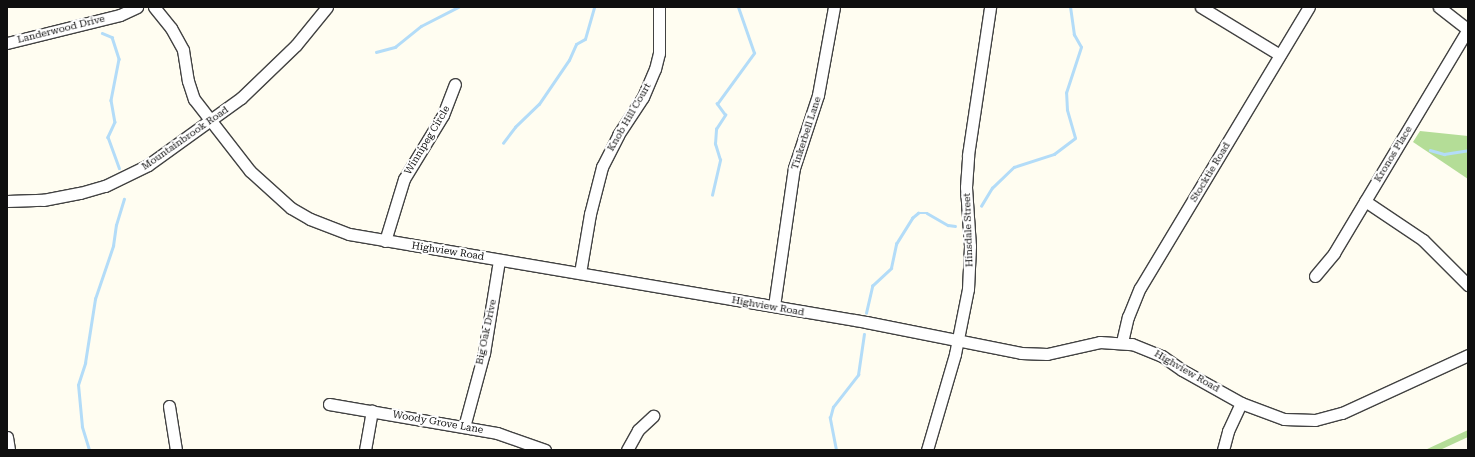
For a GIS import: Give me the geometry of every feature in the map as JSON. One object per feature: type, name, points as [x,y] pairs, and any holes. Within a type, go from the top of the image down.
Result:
[{"type":"street","name":"Landerwood Drive","points":[[7,43],[120,14],[137,7]]},
{"type":"street","name":"Highview Road","points":[[154,7],[178,38],[185,56],[191,92],[210,122],[258,179],[291,208],[330,228],[385,241],[774,306],[958,341],[1038,354],[1065,351],[1100,342],[1122,342],[1140,346],[1162,356],[1182,370],[1242,403],[1284,419],[1308,420],[1329,418],[1358,407],[1468,355]]},
{"type":"street","name":"Mountainbrook Road","points":[[7,201],[55,198],[105,186],[148,165],[210,122],[270,72],[309,31],[327,7]]},
{"type":"street","name":"Knob Hill Court","points":[[580,273],[590,214],[602,167],[618,135],[643,97],[655,69],[659,42],[659,7]]},
{"type":"street","name":"Tinkerbell Lane","points":[[774,306],[794,168],[818,95],[834,7]]},
{"type":"street","name":"Hinsdale Street","points":[[928,450],[958,341],[968,289],[970,265],[966,187],[968,154],[990,7]]},
{"type":"street","points":[[1201,7],[1280,55]]},
{"type":"street","name":"Stocktie Road","points":[[1122,342],[1128,317],[1140,288],[1309,7]]},
{"type":"street","points":[[1439,7],[1467,32]]},
{"type":"street","name":"Kronos Place","points":[[1315,276],[1334,253],[1467,32]]},
{"type":"street","name":"Winnipeg Circle","points":[[385,241],[404,179],[443,115],[455,84]]},
{"type":"street","points":[[1365,201],[1423,240],[1468,285]]},
{"type":"street","name":"Big Oak Drive","points":[[464,427],[484,353],[499,260]]},
{"type":"street","points":[[1223,450],[1228,431],[1242,403]]},
{"type":"street","name":"Woody Grove Lane","points":[[329,404],[508,435],[545,450]]},
{"type":"street","points":[[169,406],[176,450]]},
{"type":"street","points":[[365,450],[372,411]]},
{"type":"street","points":[[627,450],[638,430],[654,416]]},
{"type":"street","points":[[7,437],[9,450]]},
{"type":"green space","points":[[1420,131],[1468,136],[1468,179],[1413,142]]},
{"type":"green space","points":[[1468,430],[1468,437],[1440,450],[1425,450]]},
{"type":"waterway","points":[[376,52],[395,47],[421,26],[458,7]]},
{"type":"waterway","points":[[503,143],[515,127],[539,104],[569,60],[576,44],[585,39],[594,7]]},
{"type":"waterway","points":[[712,195],[720,160],[715,144],[716,129],[725,115],[717,104],[754,53],[738,7]]},
{"type":"waterway","points":[[981,206],[992,188],[1014,167],[1054,154],[1075,138],[1067,110],[1066,93],[1081,47],[1074,35],[1070,7]]},
{"type":"waterway","points":[[102,33],[112,37],[119,59],[111,100],[115,122],[108,137],[119,168]]},
{"type":"waterway","points":[[1430,150],[1444,154],[1468,150]]},
{"type":"waterway","points":[[89,450],[82,427],[78,385],[85,363],[95,299],[113,246],[116,225],[124,199]]},
{"type":"waterway","points":[[866,313],[872,286],[891,268],[896,244],[912,218],[918,213],[927,213],[948,225],[955,226]]},
{"type":"waterway","points":[[836,450],[830,418],[833,407],[858,375],[864,334]]}]
